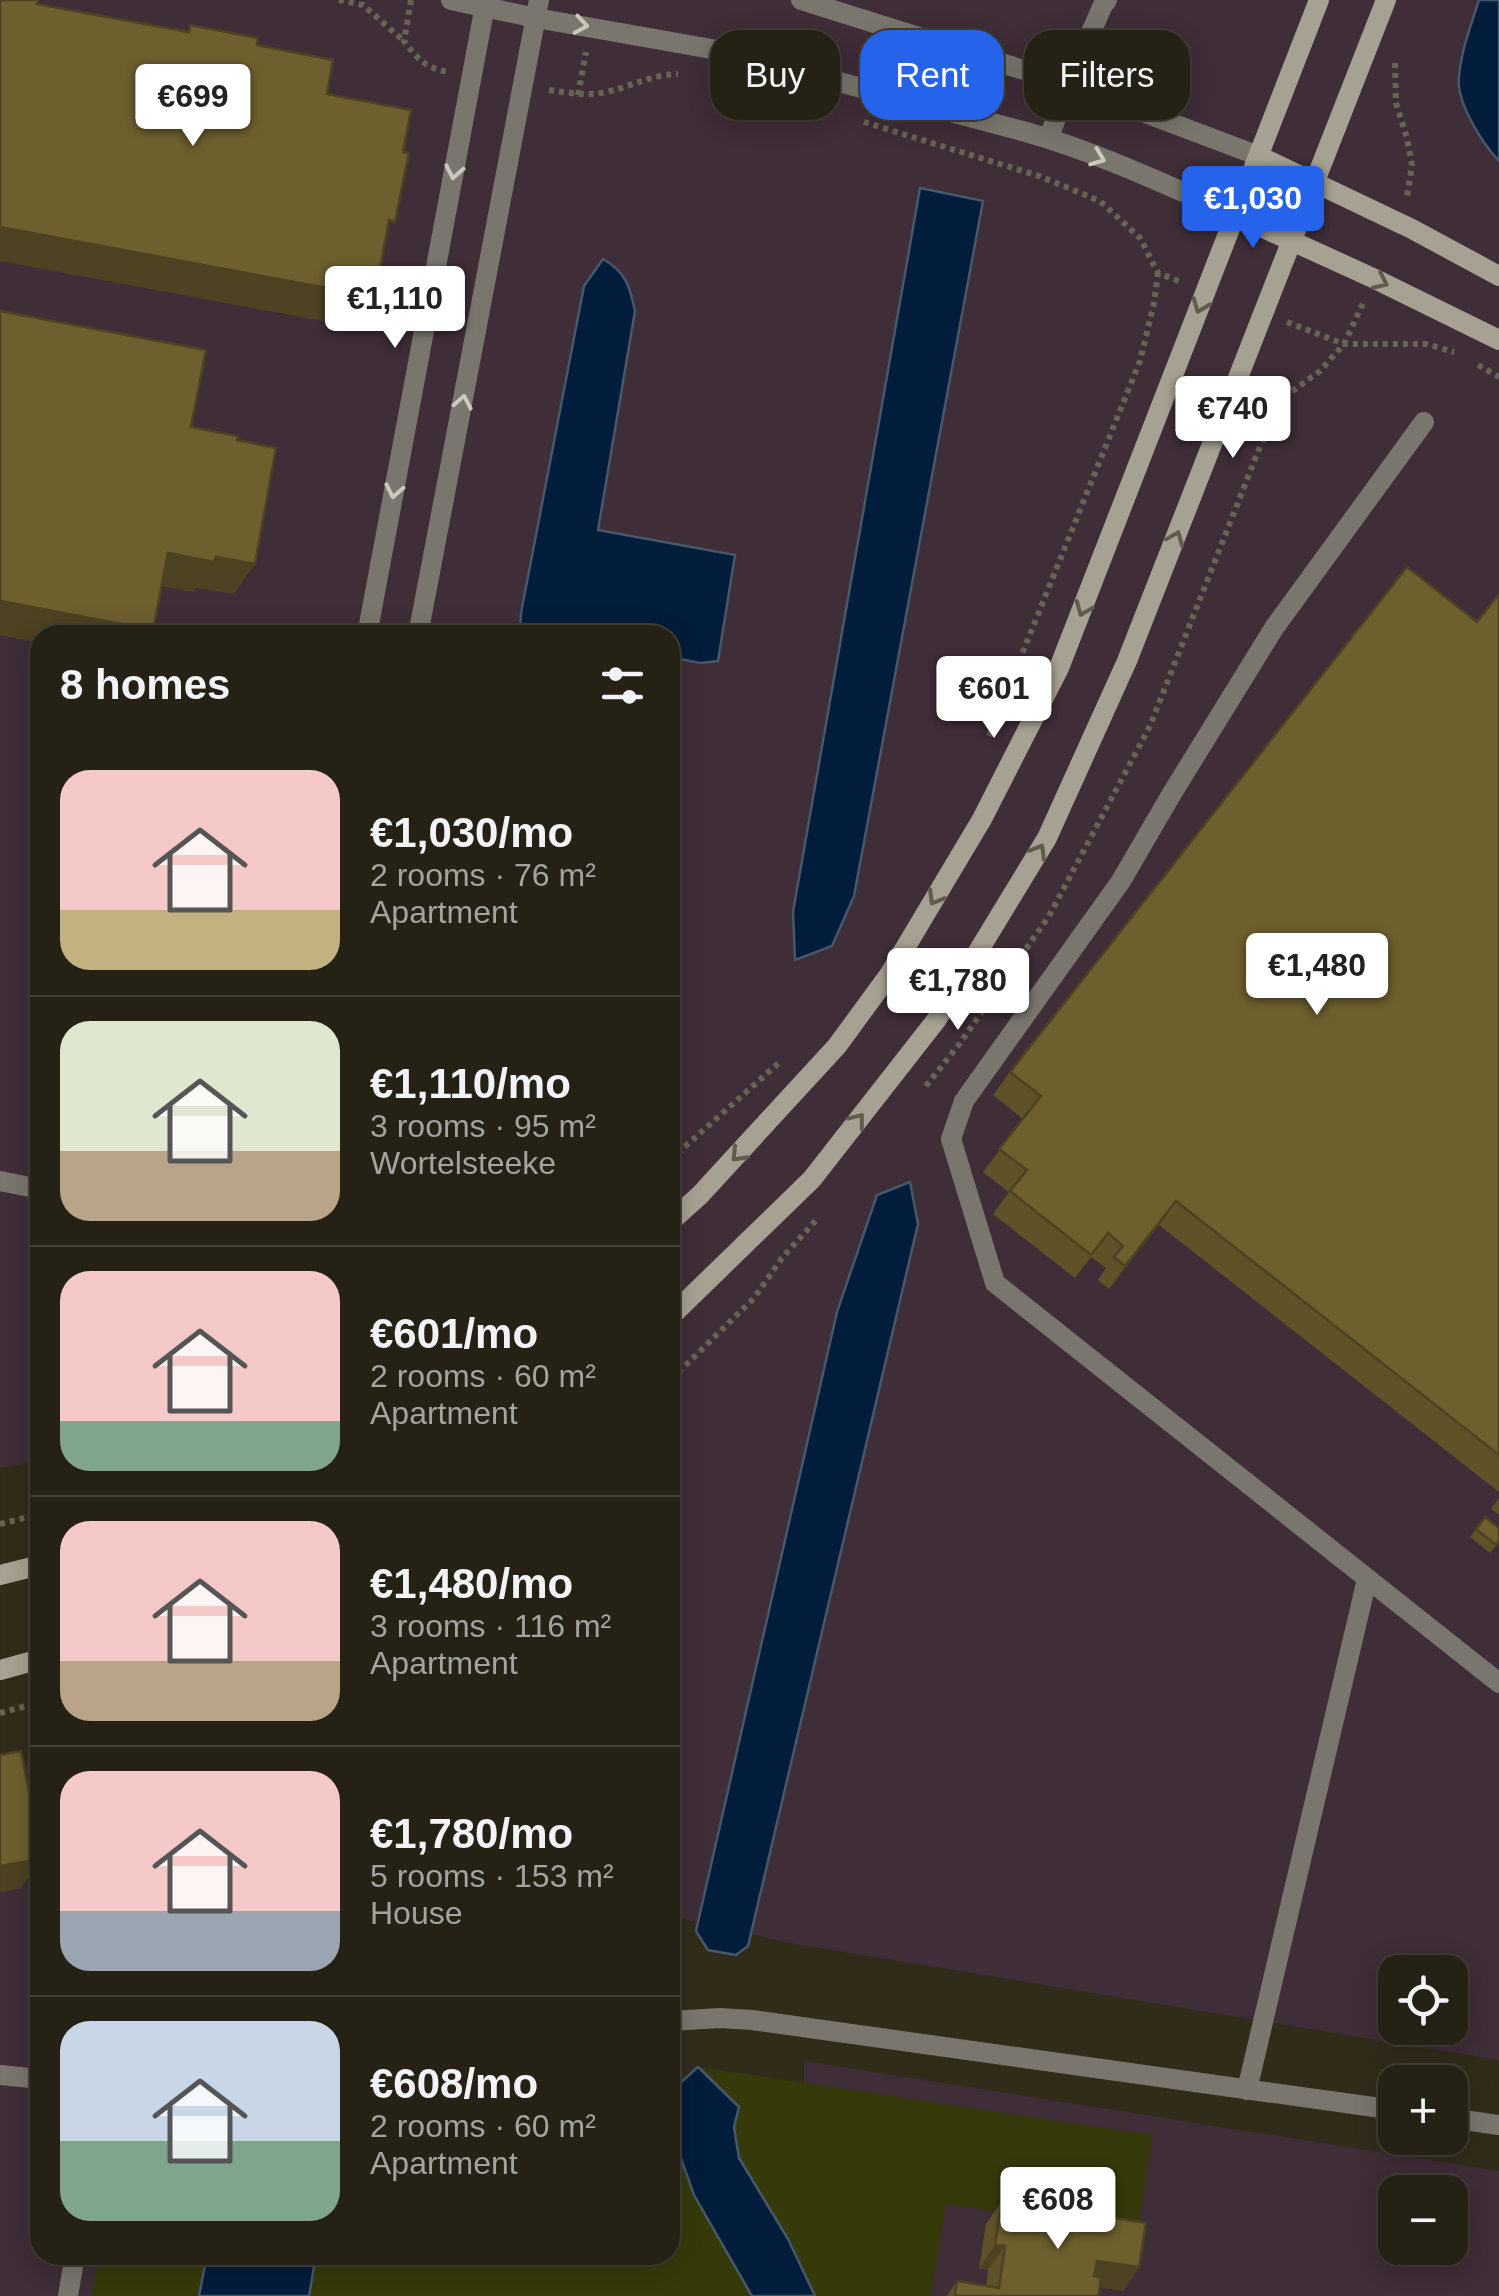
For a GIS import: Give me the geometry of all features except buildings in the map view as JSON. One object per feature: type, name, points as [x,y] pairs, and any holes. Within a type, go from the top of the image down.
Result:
[{"type":"street","points":[[451,0],[537,9],[722,51],[1048,138],[1166,184],[1499,340]]},
{"type":"street","points":[[801,0],[1024,70]]},
{"type":"street","points":[[1092,30],[1107,0]]},
{"type":"street","points":[[680,1213],[837,1046],[890,975],[982,820],[1059,668],[1319,0]]},
{"type":"street","points":[[680,1307],[812,1178],[938,1019],[1048,838],[1127,661],[1386,0]]},
{"type":"street","points":[[369,625],[486,4]]},
{"type":"street","points":[[420,625],[537,9]]},
{"type":"street","points":[[1048,138],[1055,120]]},
{"type":"street","points":[[1164,120],[1259,156],[1499,276]]},
{"type":"street","points":[[1424,422],[1274,628],[1121,881],[964,1101],[951,1138],[994,1283],[1499,1684]]},
{"type":"street","points":[[0,1181],[30,1187]]},
{"type":"street","points":[[0,1575],[30,1567]]},
{"type":"street","points":[[1248,2090],[1368,1579]]},
{"type":"street","points":[[0,1670],[30,1662]]},
{"type":"street","points":[[680,2020],[752,2020],[1378,2108]]},
{"type":"street","points":[[0,2075],[30,2077]]},
{"type":"street","points":[[1468,2120],[1499,2124]]},
{"type":"street","points":[[68,2296],[74,2265]]},
{"type":"path","points":[[339,0],[363,5],[404,41]]},
{"type":"path","points":[[1397,222],[1409,193],[1412,165],[1396,104],[1394,65],[1399,50]]},
{"type":"path","points":[[578,95],[608,92],[648,77],[689,77]]},
{"type":"path","points":[[855,119],[1039,176],[1100,202],[1140,238],[1158,273],[1140,361],[984,747]]},
{"type":"path","points":[[1158,273],[1206,291]]},
{"type":"path","points":[[1344,344],[1375,279]]},
{"type":"path","points":[[1265,314],[1344,344],[1426,344],[1456,353]]},
{"type":"path","points":[[1470,361],[1499,377]]},
{"type":"path","points":[[680,1151],[794,1049]]},
{"type":"path","points":[[0,1524],[30,1516]]},
{"type":"path","points":[[0,1714],[30,1706]]},
{"type":"shaded area","points":[[0,0],[1499,0],[1499,2060],[1408,2045],[1468,2045],[1468,1955],[1378,1955],[1378,2040],[789,1943],[680,1918],[680,625],[30,625],[30,1463],[0,1468]]},
{"type":"shaded area","points":[[30,1764],[30,2265],[680,2265],[680,2156],[694,2195],[752,2296],[0,2296],[0,1769]]},
{"type":"shaded area","points":[[804,2061],[1378,2152],[1378,2155],[1499,2171],[1499,2296],[804,2296]]},
{"type":"green space","points":[[698,2067],[1153,2135],[1137,2232],[946,2204],[931,2296],[815,2296],[788,2239],[739,2158],[734,2127],[739,2106]]},
{"type":"green space","points":[[680,2158],[715,2233],[752,2296],[91,2296],[98,2265],[680,2265]]},
{"type":"water","points":[[1479,0],[1499,0],[1499,161],[1472,122],[1459,87],[1462,58]]},
{"type":"water","points":[[920,188],[983,201],[854,896],[832,946],[795,960],[793,912]]},
{"type":"water","points":[[603,259],[626,281],[635,311],[598,530],[735,555],[718,661],[680,659],[680,625],[520,625],[584,286]]},
{"type":"water","points":[[910,1182],[918,1224],[748,1946],[736,1955],[708,1950],[696,1931],[837,1312],[877,1195]]},
{"type":"water","points":[[698,2067],[739,2107],[734,2127],[739,2158],[788,2239],[815,2296],[752,2296],[694,2195],[680,2156],[680,2083]]},
{"type":"water","points":[[205,2265],[314,2265],[309,2296],[199,2296]]}]
